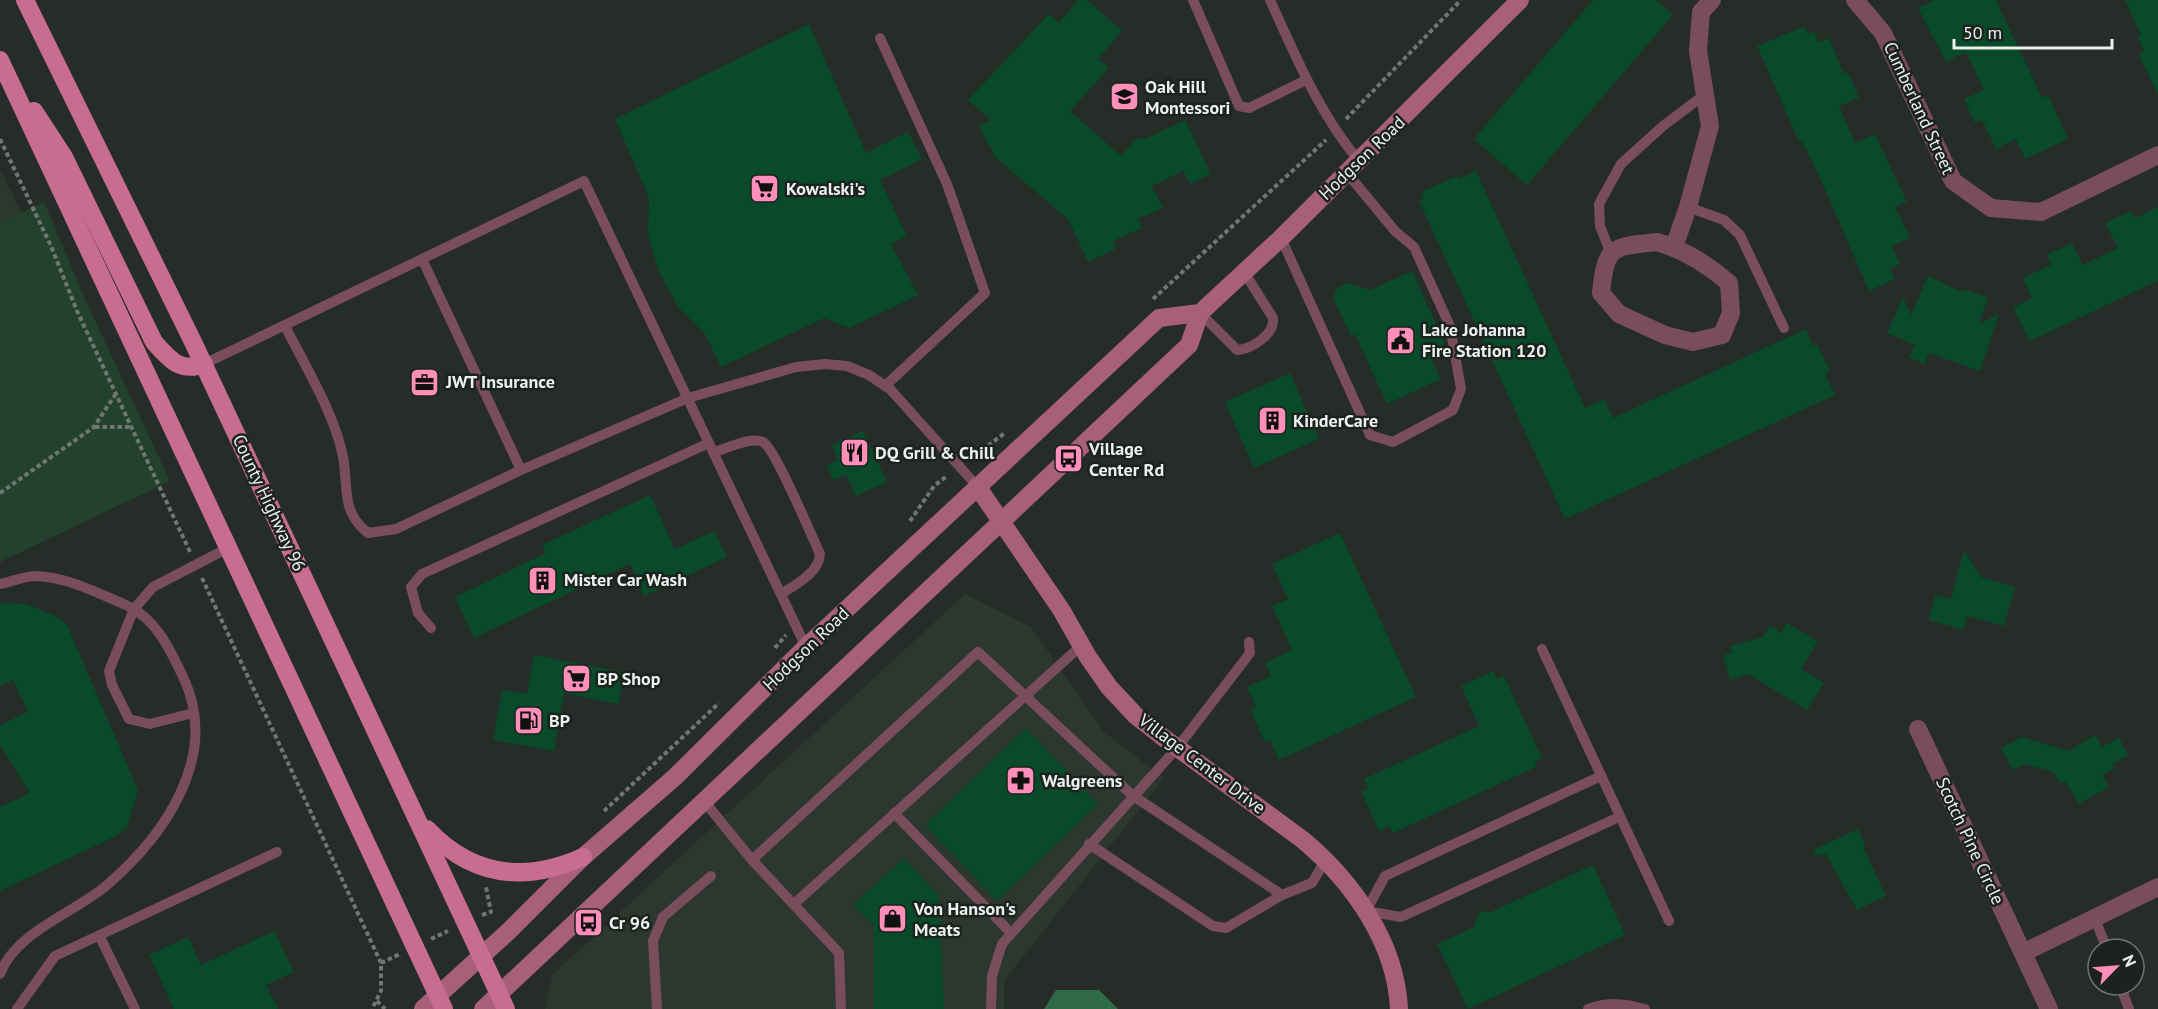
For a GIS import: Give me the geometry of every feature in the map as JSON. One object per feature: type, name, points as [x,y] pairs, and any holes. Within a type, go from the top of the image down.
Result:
[{"type":"main road","name":"County Highway 96","points":[[25,0],[204,364],[502,1001]]},
{"type":"main road","name":"Hodgson Road","points":[[483,1009],[502,1001],[704,801],[1189,345],[1200,313],[1353,167],[1510,4]]},
{"type":"main road","points":[[0,60],[64,157],[154,342],[168,358],[182,368],[193,368],[204,364]]},
{"type":"main road","points":[[0,60],[230,547],[441,1002]]},
{"type":"main road","name":"Hodgson Road","points":[[423,1009],[441,1002],[482,957],[583,856],[675,777],[806,647],[1159,318],[1200,313]]},
{"type":"main road","name":"Village Center Drive","points":[[977,486],[1062,611],[1109,687],[1177,748],[1326,859],[1347,883],[1366,911],[1393,974],[1399,1009]]},
{"type":"main road","points":[[418,819],[447,848],[488,869],[508,873],[533,873],[558,868],[583,856]]},
{"type":"street","points":[[1674,247],[1688,207],[1710,126],[1698,51],[1701,12],[1712,0]]},
{"type":"street","name":"Cumberland Street","points":[[1855,0],[1883,33],[1953,181],[1991,208],[2042,212],[2158,155]]},
{"type":"street","points":[[1657,242],[1674,247],[1709,265],[1728,283],[1731,313],[1722,335],[1693,342],[1665,335],[1619,314],[1601,293],[1604,261],[1619,247],[1657,242]]},
{"type":"street","name":"Scotch Pine Circle","points":[[1918,729],[2049,1009]]},
{"type":"street","points":[[2023,953],[2158,887]]},
{"type":"lane","points":[[1193,0],[1239,106],[1249,108],[1306,80]]},
{"type":"lane","points":[[1270,0],[1306,80],[1353,167],[1395,231],[1414,247],[1450,327],[1461,389],[1453,411],[1393,442],[1370,435],[1281,238]]},
{"type":"lane","points":[[879,38],[947,184],[985,292],[885,386]]},
{"type":"lane","points":[[1611,254],[1600,226],[1599,204],[1621,164],[1663,126],[1704,95]]},
{"type":"lane","points":[[204,364],[584,181],[806,647]]},
{"type":"lane","points":[[1688,207],[1724,220],[1740,235],[1784,328]]},
{"type":"lane","points":[[422,258],[521,470]]},
{"type":"lane","points":[[1200,313],[1237,350],[1243,349],[1271,332],[1274,325],[1270,312],[1244,272]]},
{"type":"lane","points":[[285,326],[338,434],[344,459],[344,488],[348,506],[357,524],[368,533],[396,529],[521,470],[688,398],[796,367],[825,364],[847,366],[869,375],[885,386],[918,419],[977,486]]},
{"type":"lane","points":[[430,628],[418,613],[411,587],[422,574],[711,448],[755,441],[764,442],[771,450],[820,554],[820,562],[808,576],[780,594]]},
{"type":"lane","points":[[193,713],[150,724],[129,719],[112,685],[109,671],[134,609],[153,587],[230,547]]},
{"type":"lane","points":[[0,584],[35,576],[82,586],[134,609],[167,642],[186,683],[196,724],[192,760],[180,799],[160,831],[107,885],[26,939],[0,974]]},
{"type":"lane","points":[[991,1009],[992,976],[1002,944],[1132,795],[1177,748],[1250,654],[1250,642]]},
{"type":"lane","points":[[794,904],[1082,645]]},
{"type":"lane","points":[[1542,649],[1669,921]]},
{"type":"lane","points":[[752,860],[978,652],[1132,795],[1282,896]]},
{"type":"lane","points":[[1601,776],[1385,876],[1366,911],[1401,917],[1619,817]]},
{"type":"lane","points":[[704,801],[752,860],[839,953],[841,1009]]},
{"type":"lane","points":[[894,813],[1011,933]]},
{"type":"lane","points":[[1089,844],[1213,926],[1226,928],[1282,896],[1312,884],[1326,859]]},
{"type":"lane","points":[[16,1009],[55,956],[277,852]]},
{"type":"lane","points":[[657,1009],[653,941],[663,916],[711,876]]},
{"type":"lane","points":[[2096,919],[2103,937]]},
{"type":"lane","points":[[99,936],[135,1009]]},
{"type":"lane","points":[[1588,1009],[1602,1004],[1626,1003],[1645,1009]]},
{"type":"path","points":[[1342,123],[1461,0]]},
{"type":"path","points":[[0,139],[131,427],[381,963],[381,991],[372,1009]]},
{"type":"path","points":[[1152,300],[1325,141]]},
{"type":"path","points":[[0,493],[94,427],[116,394]]},
{"type":"path","points":[[94,427],[131,427]]},
{"type":"path","points":[[994,440],[1012,428]]},
{"type":"path","points":[[601,813],[680,740]]},
{"type":"path","points":[[381,963],[491,912],[485,882]]},
{"type":"path","points":[[377,1001],[385,1009]]},
{"type":"shaded area","points":[[0,169],[22,213],[0,223]]},
{"type":"shaded area","points":[[44,202],[86,301],[170,481],[0,562],[0,223]]},
{"type":"shaded area","points":[[965,594],[1031,627],[1104,732],[1164,778],[1004,981],[1004,1009],[545,1009],[552,975]]},
{"type":"shaded area","points":[[1056,990],[1099,990],[1118,1009],[1044,1009]]},
{"type":"building","points":[[1078,0],[1087,0],[1122,31],[1098,59],[1109,68],[1070,111],[1121,156],[1137,138],[1145,139],[1185,120],[1211,174],[1190,184],[1183,171],[1152,186],[1163,208],[1138,219],[1142,228],[1113,241],[1116,249],[1088,262],[1068,219],[995,157],[979,126],[991,120],[968,100],[1049,14],[1059,23]]},
{"type":"building","points":[[1593,0],[1656,0],[1673,15],[1527,185],[1474,139]]},
{"type":"building","points":[[1935,0],[1996,0],[2042,98],[2048,95],[2068,139],[2025,159],[2016,139],[1996,149],[1982,120],[1975,123],[1964,99],[1984,90],[1966,52],[1946,62],[1918,8]]},
{"type":"building","points":[[2125,0],[2158,0],[2158,95],[2139,55],[2144,51],[2137,36],[2141,35]]},
{"type":"building","name":"Kowalski's","points":[[809,24],[866,153],[908,132],[922,159],[880,180],[907,236],[891,244],[918,295],[849,328],[824,318],[721,367],[705,334],[679,308],[659,272],[648,235],[649,198],[615,119]]},
{"type":"building","points":[[1805,26],[1808,34],[1814,31],[1819,42],[1829,38],[1844,74],[1848,72],[1859,98],[1839,106],[1855,143],[1875,134],[1907,202],[1895,207],[1910,238],[1892,246],[1900,264],[1890,269],[1895,279],[1869,291],[1824,187],[1802,141],[1799,142],[1757,46]]},
{"type":"building","points":[[1476,171],[1585,408],[1604,399],[1613,418],[1806,329],[1813,346],[1817,344],[1830,371],[1825,374],[1835,395],[1565,519],[1419,201],[1423,198],[1422,192],[1457,176],[1459,179]]},
{"type":"building","points":[[2158,207],[2158,281],[2030,341],[2013,308],[2032,298],[2023,278],[2051,265],[2047,255],[2072,243],[2083,265],[2118,248],[2105,223],[2131,211],[2135,218]]},
{"type":"building","name":"Lake Johanna Fire Station 120","points":[[1412,271],[1445,344],[1428,352],[1441,379],[1387,404],[1355,334],[1351,336],[1333,298],[1337,288],[1347,283],[1370,290]]},
{"type":"building","points":[[1928,276],[1962,292],[1963,289],[1988,297],[1979,324],[1999,314],[1980,371],[1929,353],[1924,364],[1909,357],[1915,345],[1887,333],[1903,297],[1911,315]]},
{"type":"building","name":"KinderCare","points":[[1290,373],[1319,439],[1254,468],[1225,402]]},
{"type":"building","name":"DQ Grill & Chill","points":[[863,431],[887,482],[856,496],[846,475],[833,480],[827,465],[838,460],[832,445]]},
{"type":"building","name":"Mister Car Wash","points":[[650,495],[675,549],[714,531],[727,557],[644,596],[630,564],[474,638],[455,597],[546,553],[542,545]]},
{"type":"building","points":[[1340,533],[1416,697],[1279,760],[1270,740],[1265,742],[1250,710],[1256,707],[1247,687],[1271,676],[1265,663],[1292,650],[1272,606],[1288,599],[1272,564]]},
{"type":"building","points":[[1964,550],[1981,577],[2015,587],[2004,626],[1967,616],[1963,630],[1929,620],[1935,595],[1951,599]]},
{"type":"building","points":[[0,603],[26,604],[54,615],[67,625],[138,790],[127,827],[116,836],[0,891],[0,807],[30,793],[0,745],[0,725],[28,712],[13,680],[0,686]]},
{"type":"building","points":[[1787,623],[1818,641],[1801,669],[1824,683],[1807,710],[1748,674],[1730,680],[1723,655],[1732,653],[1730,646],[1763,637],[1770,626],[1781,633]]},
{"type":"building","points":[[534,655],[624,672],[618,704],[564,693],[554,751],[493,740],[502,690],[527,694]]},
{"type":"building","points":[[1493,671],[1497,679],[1504,676],[1542,758],[1535,761],[1536,767],[1393,833],[1389,826],[1379,831],[1361,791],[1368,788],[1364,779],[1479,726],[1461,686]]},
{"type":"building","name":"Walgreens","points":[[1026,728],[1098,804],[997,901],[925,825]]},
{"type":"building","points":[[2096,735],[2102,747],[2119,738],[2129,755],[2112,764],[2115,768],[2102,775],[2109,787],[2079,804],[2065,781],[2060,784],[2053,772],[2024,764],[2013,770],[2001,748],[2022,737],[2068,751]]},
{"type":"building","points":[[1858,829],[1866,846],[1863,847],[1886,896],[1857,910],[1826,854],[1815,856],[1813,850]]},
{"type":"building","points":[[904,858],[939,896],[944,1009],[874,1009],[874,926],[853,905]]},
{"type":"building","points":[[1593,865],[1625,935],[1468,1009],[1437,944],[1474,927],[1480,911],[1491,912]]},
{"type":"building","points":[[274,931],[294,972],[266,985],[278,1009],[174,1009],[149,955],[188,937],[201,965]]},
{"type":"place","name":"Oak Hill Montessori","points":[[1124,97]]},
{"type":"place","name":"Kowalski's","points":[[765,189]]},
{"type":"place","name":"Lake Johanna Fire Station 120","points":[[1401,340]]},
{"type":"place","name":"JWT Insurance","points":[[425,382]]},
{"type":"place","name":"KinderCare","points":[[1272,421]]},
{"type":"place","name":"DQ Grill & Chill","points":[[854,453]]},
{"type":"place","name":"Village Center Rd","points":[[1068,459]]},
{"type":"place","name":"Mister Car Wash","points":[[543,580]]},
{"type":"place","name":"BP Shop","points":[[576,679]]},
{"type":"place","name":"BP","points":[[528,721]]},
{"type":"place","name":"Walgreens","points":[[1021,781]]},
{"type":"place","name":"Von Hanson's Meats","points":[[893,919]]},
{"type":"place","name":"Cr 96","points":[[588,923]]}]
